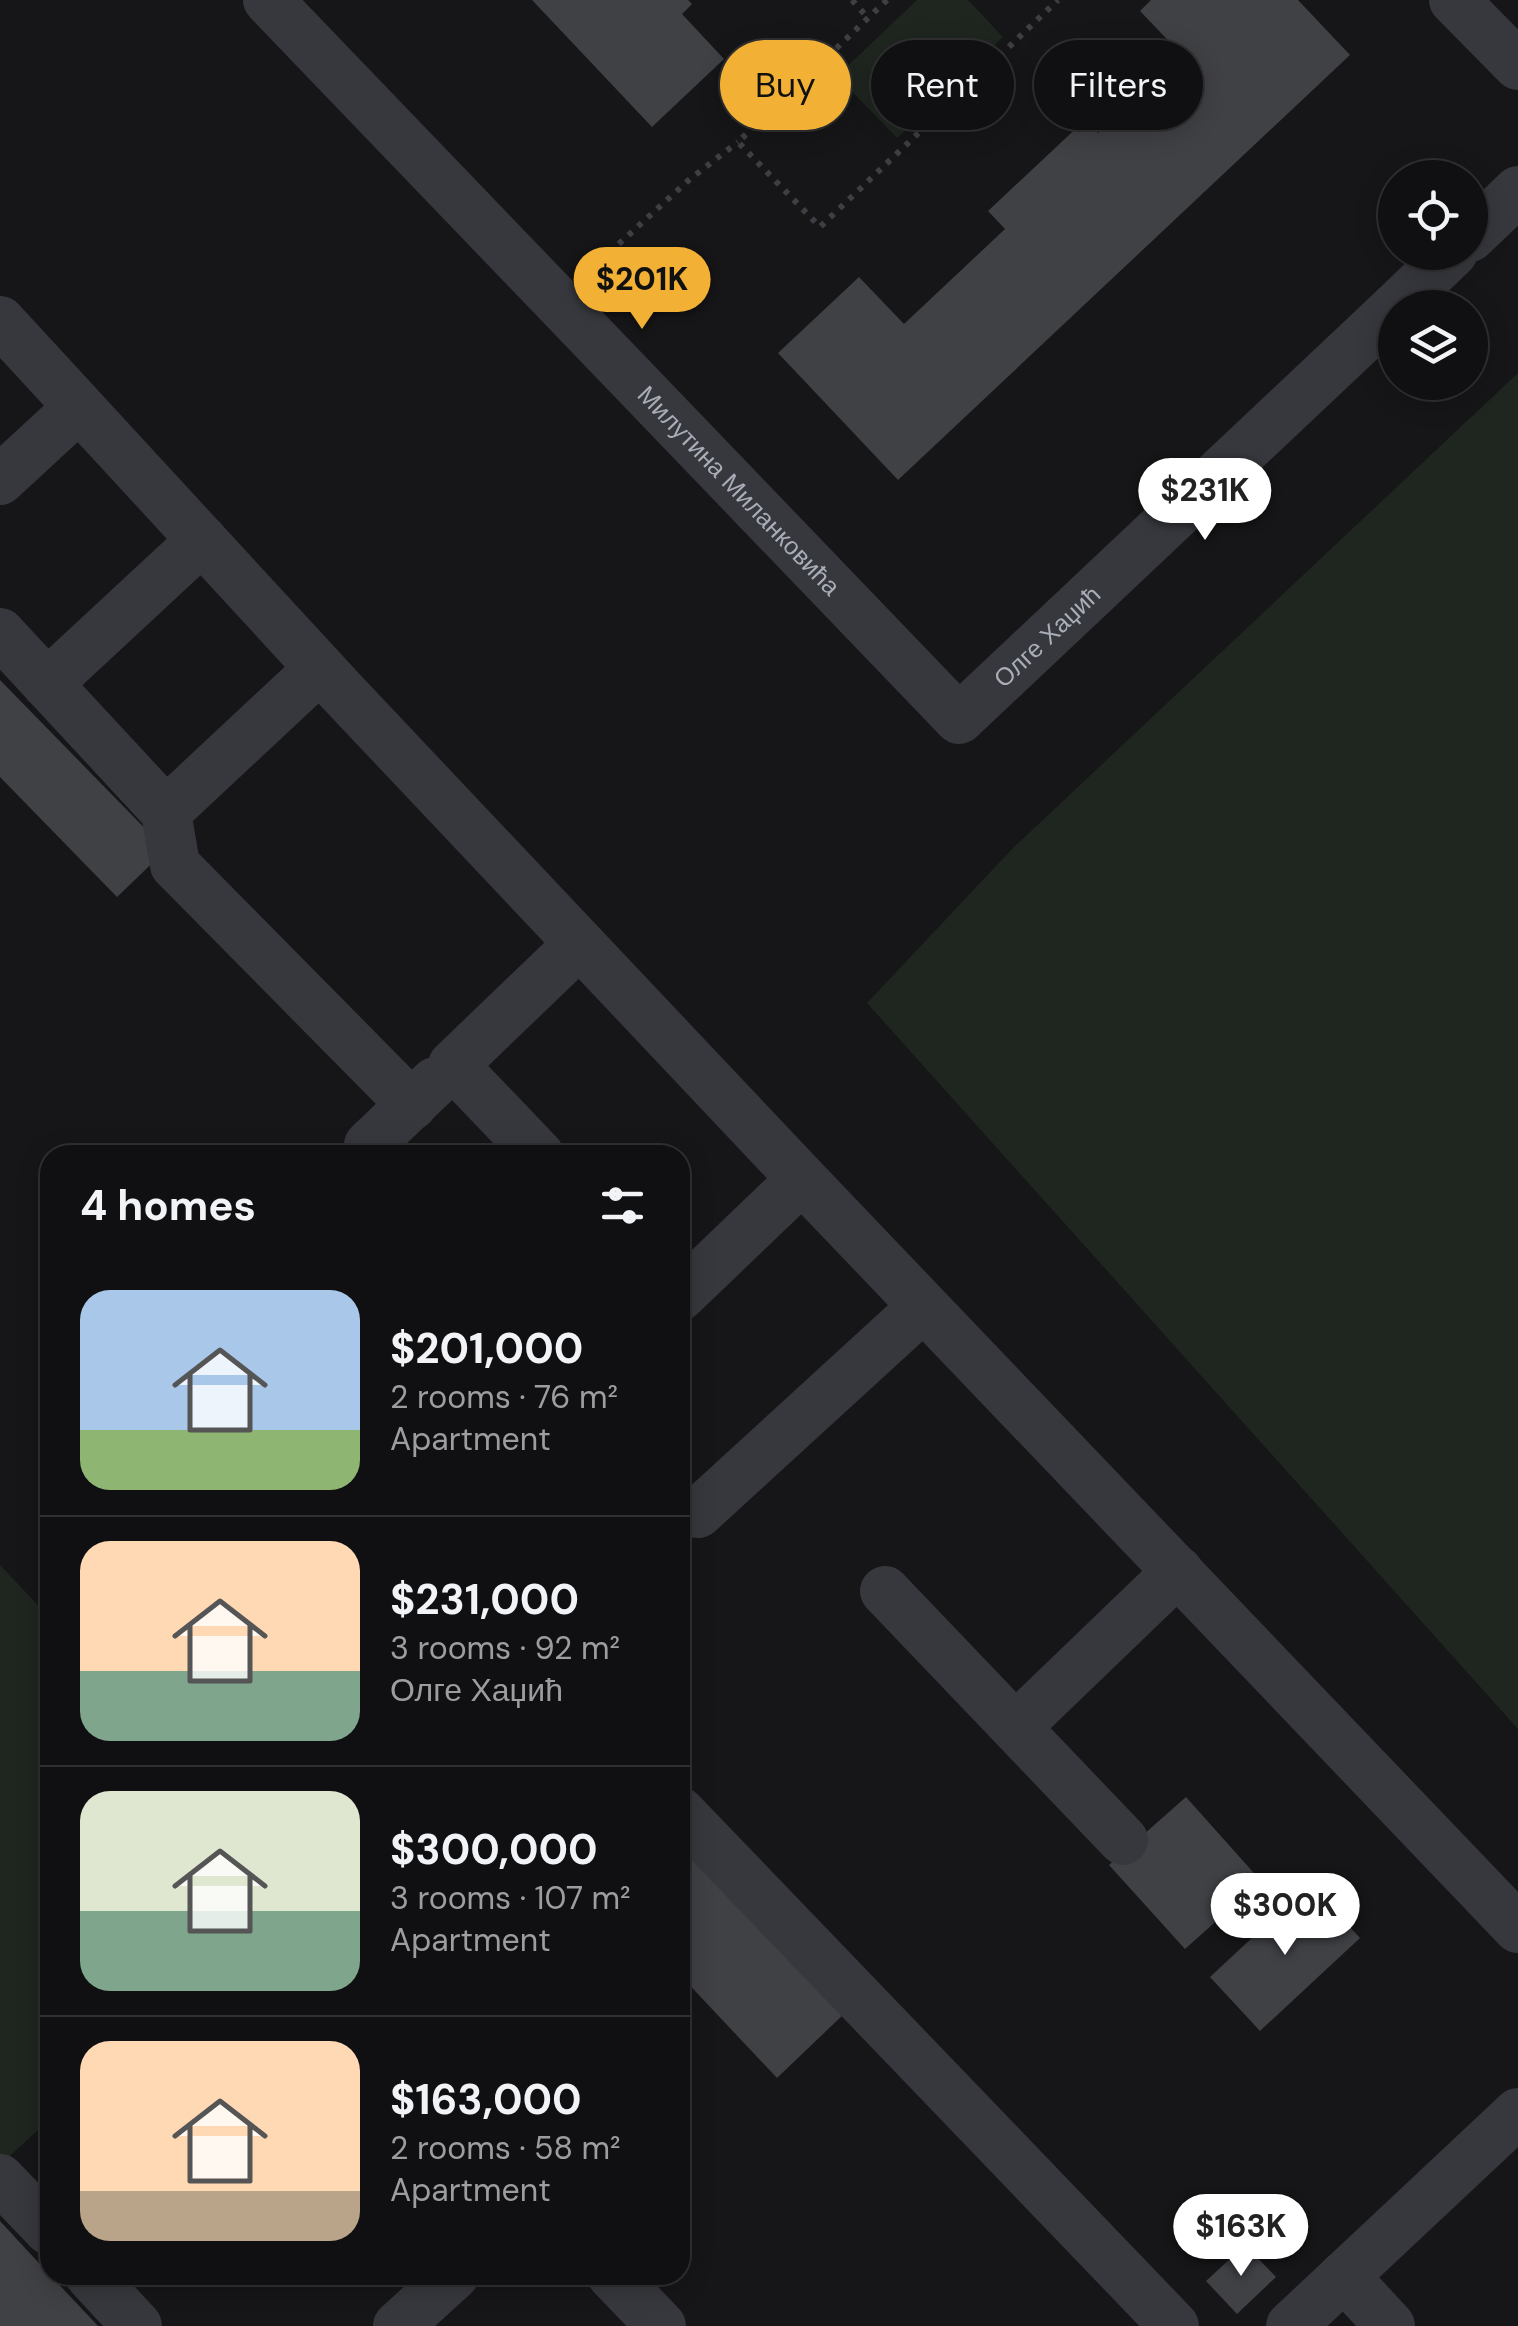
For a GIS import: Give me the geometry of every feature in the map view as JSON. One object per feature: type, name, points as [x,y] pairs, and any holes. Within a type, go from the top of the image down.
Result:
[{"type":"street","name":"Милутина Миланковића","points":[[268,0],[960,720]]},
{"type":"street","points":[[1454,0],[1518,65]]},
{"type":"street","points":[[1488,220],[1518,191]]},
{"type":"street","name":"Олге Хаџић","points":[[1414,290],[1434,270]]},
{"type":"street","points":[[0,321],[802,1180],[1518,1928]]},
{"type":"street","name":"Олге Хаџић","points":[[960,720],[1378,324]]},
{"type":"street","points":[[0,480],[79,406]]},
{"type":"street","points":[[47,684],[202,540]]},
{"type":"street","points":[[0,633],[166,812],[175,865],[412,1105]]},
{"type":"street","points":[[166,812],[320,668]]},
{"type":"street","points":[[368,1145],[580,944]]},
{"type":"street","points":[[453,1065],[529,1145]]},
{"type":"street","points":[[690,1286],[802,1180]]},
{"type":"street","points":[[698,1513],[922,1307]]},
{"type":"street","points":[[1017,1726],[1178,1571]]},
{"type":"street","points":[[886,1591],[1123,1840]]},
{"type":"street","points":[[690,1822],[1174,2326]]},
{"type":"street","points":[[1291,2326],[1518,2113]]},
{"type":"street","points":[[0,2179],[40,2220]]},
{"type":"street","points":[[1344,2276],[1390,2326]]},
{"type":"street","points":[[99,2285],[137,2326]]},
{"type":"street","points":[[398,2326],[443,2285]]},
{"type":"street","points":[[622,2285],[661,2326]]},
{"type":"path","points":[[852,0],[868,18]]},
{"type":"path","points":[[648,291],[611,251],[643,219],[738,142],[886,0]]},
{"type":"path","points":[[738,142],[820,227],[1058,0]]},
{"type":"shaded area","points":[[917,0],[968,0],[1003,37],[1000,40],[875,40]]},
{"type":"shaded area","points":[[871,44],[871,111],[851,90],[851,63]]},
{"type":"shaded area","points":[[889,130],[905,130],[897,138]]},
{"type":"shaded area","points":[[1518,373],[1518,1729],[867,1003],[1013,848]]},
{"type":"shaded area","points":[[0,1565],[40,1607],[40,2128],[0,2165]]},
{"type":"building","points":[[532,0],[688,0],[692,4],[682,14],[720,55],[720,63],[652,127]]},
{"type":"building","points":[[1151,0],[1298,0],[1350,55],[898,480],[778,353],[859,277],[904,324],[1005,229],[988,211],[1074,130],[1098,133],[1203,130],[1203,40],[1168,40],[1140,11]]},
{"type":"building","points":[[0,680],[166,850],[117,897],[0,777]]},
{"type":"building","points":[[1186,1797],[1261,1881],[1185,1949],[1109,1865]]},
{"type":"building","points":[[690,1850],[845,2013],[777,2078],[690,1986]]},
{"type":"building","points":[[1310,1884],[1360,1938],[1260,2031],[1210,1977]]},
{"type":"building","points":[[0,2221],[40,2264],[40,2285],[59,2285],[98,2326],[0,2326]]},
{"type":"building","points":[[1245,2245],[1276,2277],[1237,2314],[1206,2281]]}]
